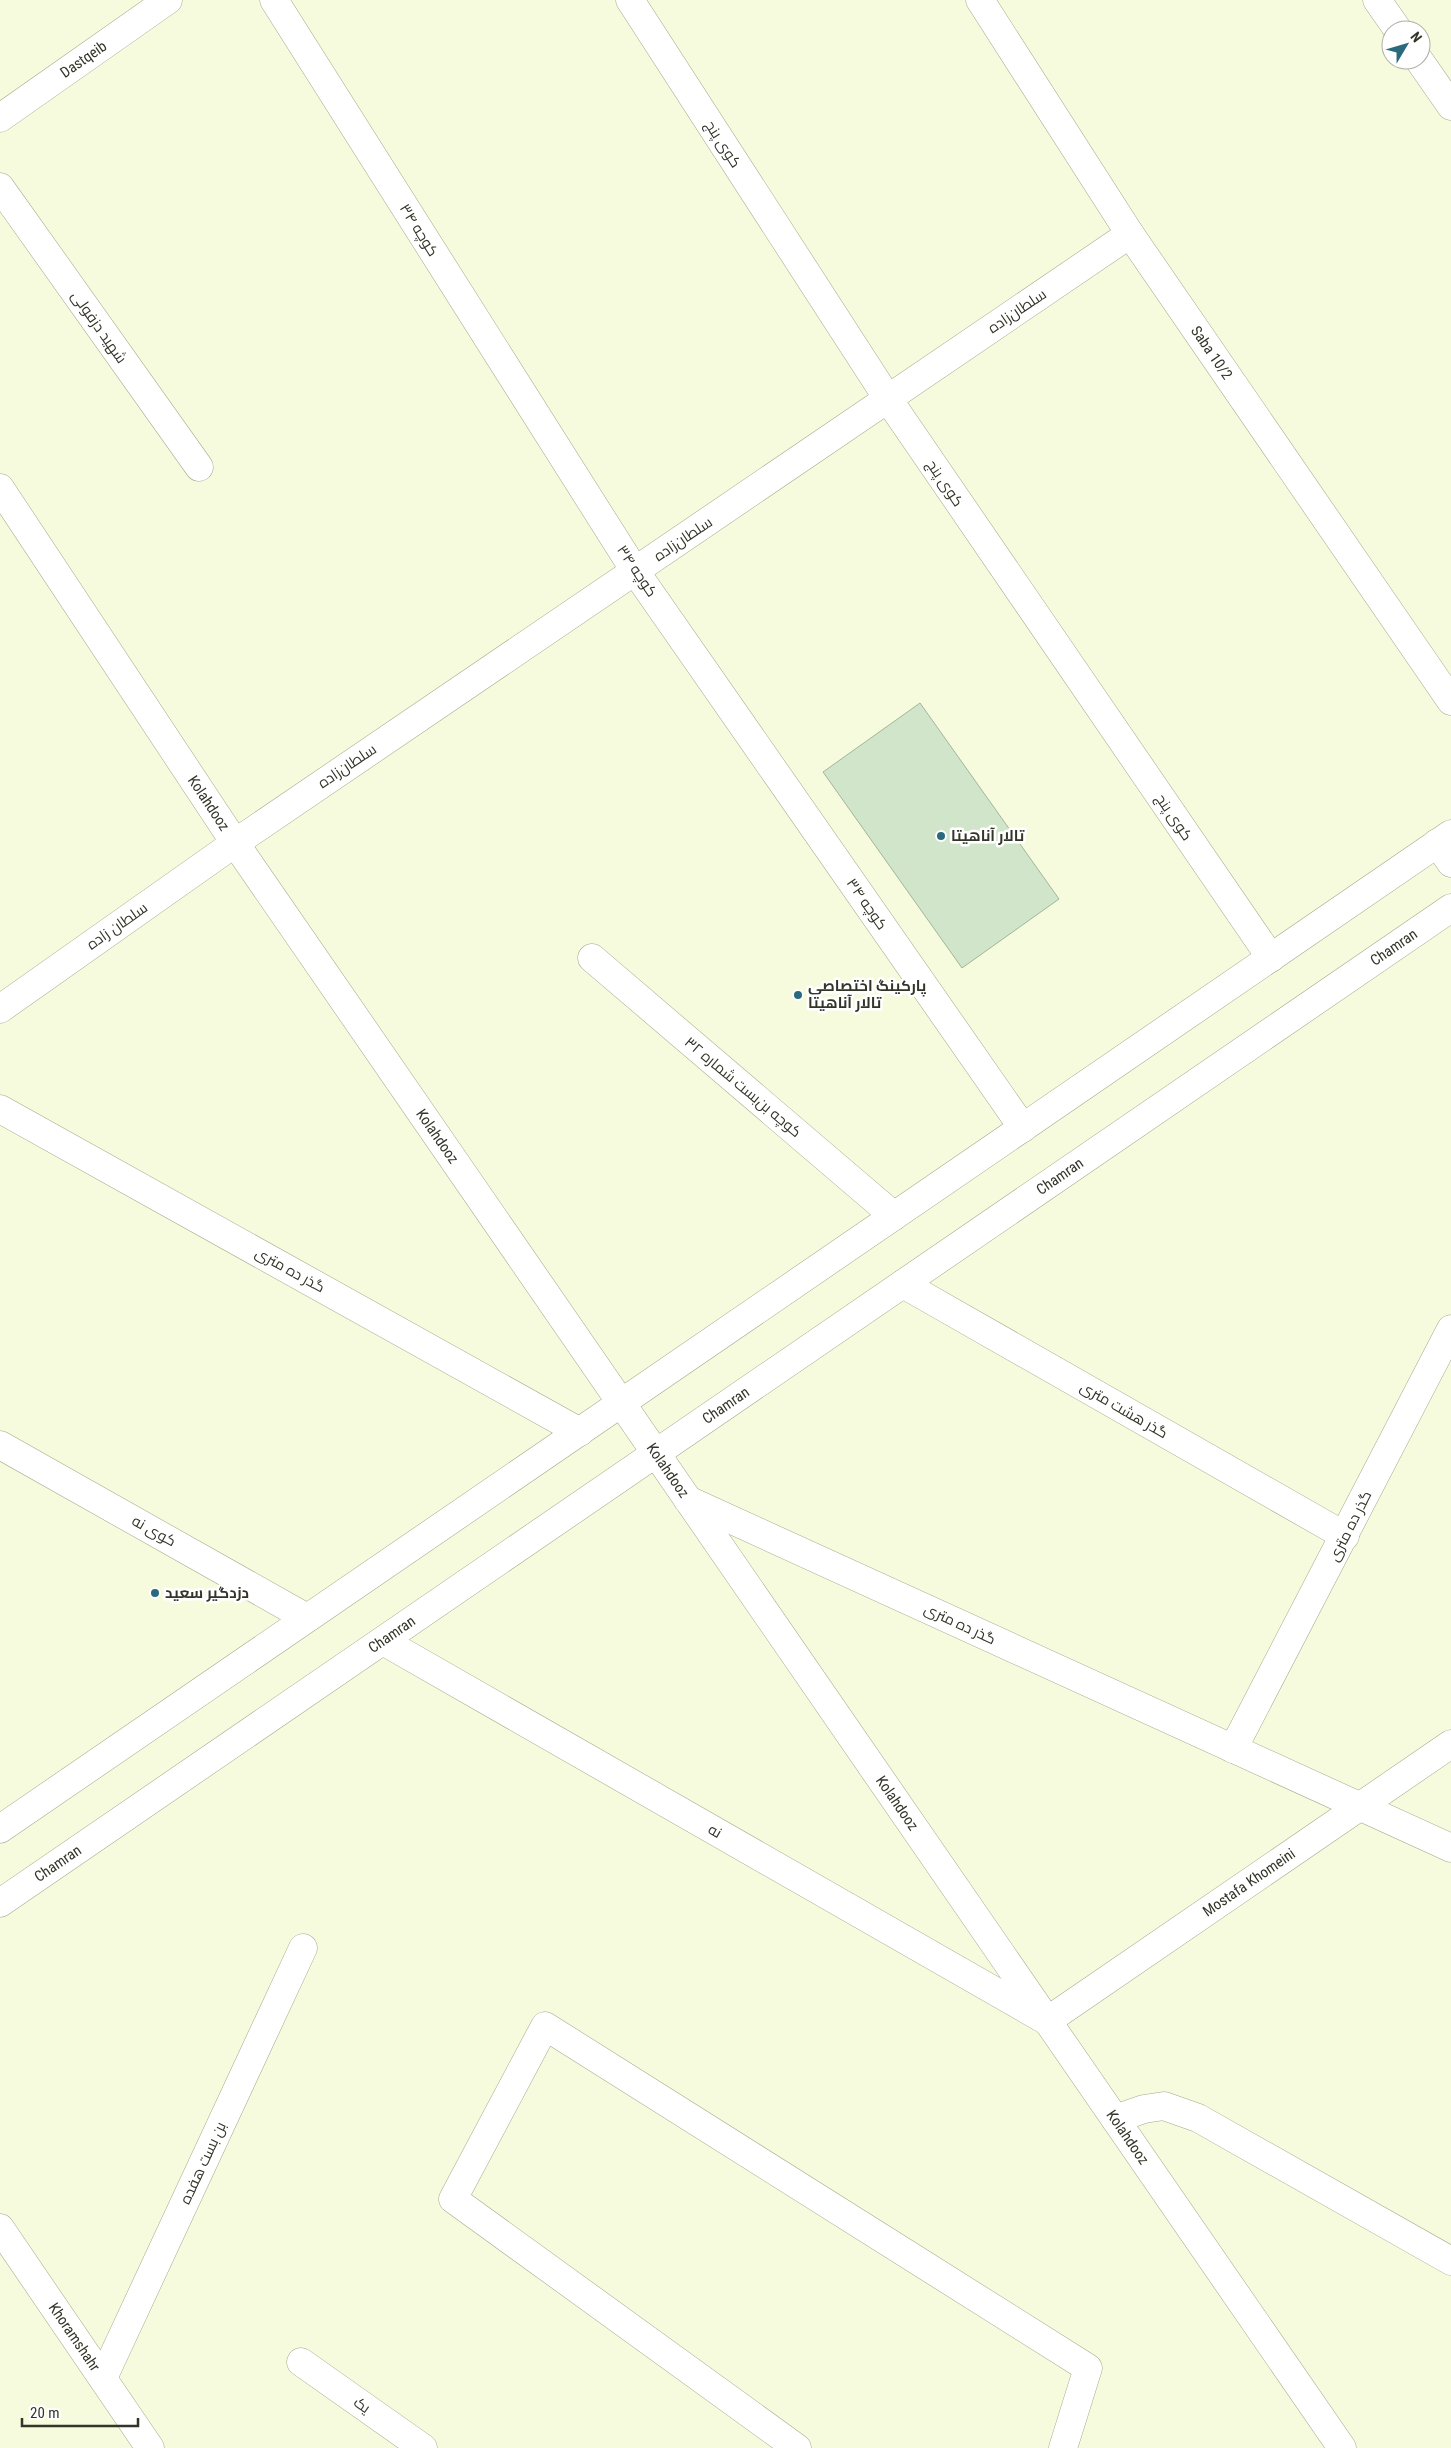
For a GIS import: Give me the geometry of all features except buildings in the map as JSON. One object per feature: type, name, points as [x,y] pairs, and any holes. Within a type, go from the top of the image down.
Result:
[{"type":"street","name":"Dastqeib","points":[[0,118],[168,0]]},
{"type":"street","name":"کوچه ۳۴","points":[[274,0],[635,570],[1022,1128]]},
{"type":"street","name":"کوی پنج","points":[[630,0],[888,399],[1271,958]]},
{"type":"street","name":"Saba 10/2","points":[[980,0],[1130,234],[1451,701]]},
{"type":"street","points":[[1376,0],[1391,20]]},
{"type":"street","points":[[1426,70],[1451,106]]},
{"type":"street","name":"شهید دزفولی","points":[[0,187],[199,467]]},
{"type":"street","name":"سلطان‌زاده","points":[[235,843],[1130,234]]},
{"type":"street","name":"Kolahdooz","points":[[0,488],[235,843],[1342,2448]]},
{"type":"street","name":"سلطان زاده","points":[[0,1009],[235,843]]},
{"type":"street","points":[[0,1829],[1271,958],[1446,846]]},
{"type":"street","name":"Chamran","points":[[0,1903],[1451,908]]},
{"type":"street","name":"کوچه بن‌بست شماره ۳۲","points":[[592,958],[894,1216]]},
{"type":"street","name":"گذر ده متری","points":[[0,1109],[580,1432]]},
{"type":"street","name":"گذر هشت متری","points":[[902,1284],[1345,1536]]},
{"type":"street","name":"گذر ده متری","points":[[1233,1749],[1345,1536],[1442,1367],[1451,1329]]},
{"type":"street","name":"کوی نه","points":[[0,1445],[307,1618]]},
{"type":"street","name":"گذر ده متری","points":[[687,1500],[1451,1848]]},
{"type":"street","name":"نه","points":[[383,1641],[1047,2021]]},
{"type":"street","name":"Mostafa Khomeini","points":[[1047,2021],[1451,1744]]},
{"type":"street","name":"بن بست هفده","points":[[102,2378],[303,1948]]},
{"type":"street","points":[[797,2448],[453,2199],[545,2026],[1088,2368],[1063,2448]]},
{"type":"street","points":[[1115,2119],[1144,2109],[1164,2106],[1198,2118],[1451,2261]]},
{"type":"street","name":"Khoramshahr","points":[[0,2228],[150,2448]]},
{"type":"street","name":"یک","points":[[301,2362],[423,2448]]},
{"type":"place","name":"تالار آناهیتا","points":[[941,836]]},
{"type":"place","name":"پارکینگ اختصاصی تالار آناهیتا","points":[[798,995]]},
{"type":"place","name":"دزدگیر سعید","points":[[155,1593]]}]
